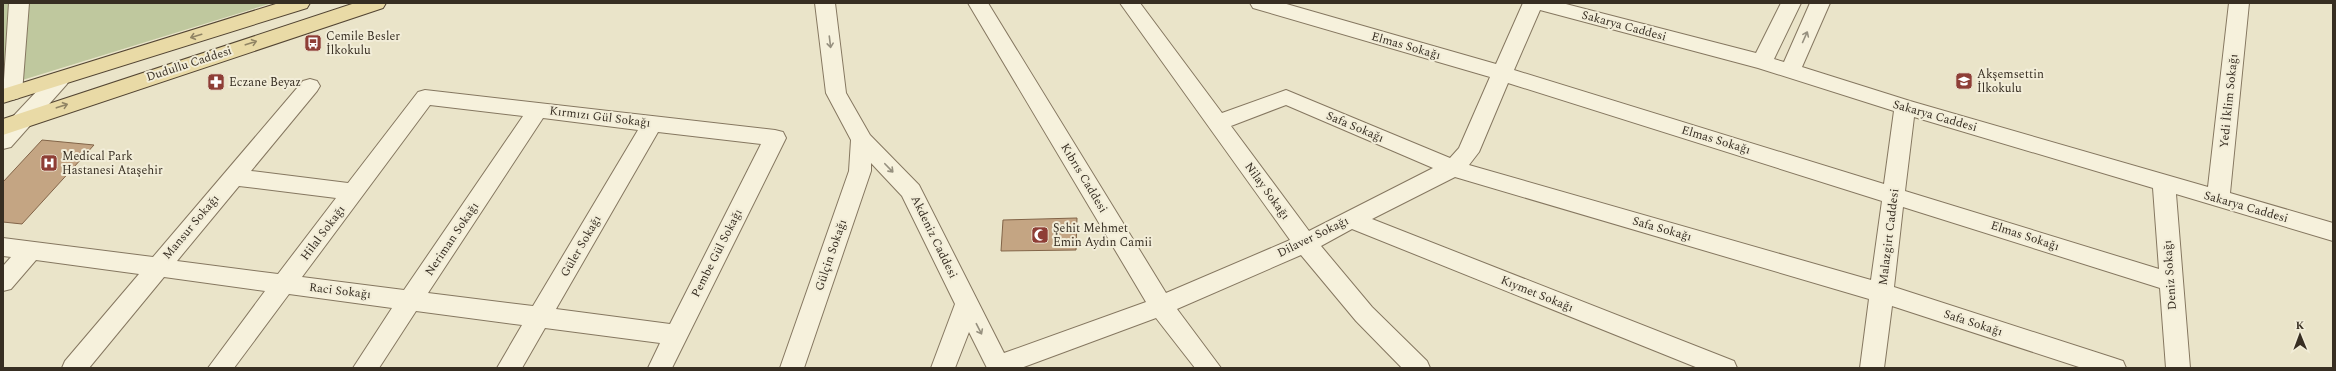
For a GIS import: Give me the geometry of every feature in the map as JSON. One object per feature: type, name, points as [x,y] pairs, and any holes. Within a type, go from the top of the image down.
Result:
[{"type":"main road","name":"Dudullu Caddesi","points":[[8,94],[300,3]]},
{"type":"main road","name":"Dudullu Caddesi","points":[[3,127],[376,3]]},
{"type":"street","points":[[8,94],[19,3]]},
{"type":"street","name":"Kıbrıs Caddesi","points":[[978,3],[1161,306],[1209,368]]},
{"type":"street","name":"Elmas Sokağı","points":[[1260,3],[1501,73],[2170,282]]},
{"type":"street","name":"Dilaver Sokağı","points":[[999,367],[1161,306],[1305,243],[1349,219],[1453,168],[1468,152],[1501,73],[1533,3]]},
{"type":"street","name":"Sakarya Caddesi","points":[[1537,3],[1762,62],[1905,107],[2333,232]]},
{"type":"street","points":[[1762,62],[1791,3]]},
{"type":"street","points":[[1790,71],[1820,3]]},
{"type":"street","name":"Yedi İklim Sokağı","points":[[2218,198],[2239,3]]},
{"type":"street","name":"Akdeniz Caddesi","points":[[830,4],[836,93],[862,140],[911,191],[999,367]]},
{"type":"street","name":"Nilay Sokağı","points":[[1138,4],[1218,123],[1305,243],[1364,314],[1418,368]]},
{"type":"street","points":[[3,141],[25,119],[60,78]]},
{"type":"street","name":"Mansur Sokağı","points":[[74,368],[310,86]]},
{"type":"street","name":"Kırmızı Gül Sokağı","points":[[425,97],[775,138]]},
{"type":"street","name":"Hilal Sokağı","points":[[220,368],[425,97]]},
{"type":"street","name":"Safa Sokağı","points":[[1218,123],[1286,97],[1453,168],[1882,294],[2114,368]]},
{"type":"street","name":"Malazgirt Caddesi","points":[[1872,368],[1905,107]]},
{"type":"street","name":"Neriman Sokağı","points":[[365,368],[538,110]]},
{"type":"street","name":"Güler Sokağı","points":[[509,368],[653,124]]},
{"type":"street","name":"Pembe Gül Sokağı","points":[[660,368],[775,138]]},
{"type":"street","name":"Gülçin Sokağı","points":[[792,368],[860,171],[862,140]]},
{"type":"street","points":[[233,177],[353,192]]},
{"type":"street","name":"Deniz Sokağı","points":[[2164,182],[2170,282],[2178,368]]},
{"type":"street","name":"Kıymet Sokağı","points":[[1349,219],[1725,368]]},
{"type":"street","name":"Raci Sokağı","points":[[3,247],[676,335]]},
{"type":"street","points":[[3,282],[30,251]]},
{"type":"street","points":[[943,368],[967,305]]},
{"type":"green space","points":[[3,3],[272,3],[3,86]]},
{"type":"building","name":"Medical Park Hastanesi Ataşehir","points":[[42,140],[94,145],[22,224],[3,222],[3,182]]},
{"type":"building","name":"Şehit Mehmet Emin Aydın Camii","points":[[1077,218],[1076,250],[1001,251],[1003,220]]},
{"type":"place","name":"Cemile Besler İlkokulu","points":[[313,43]]},
{"type":"place","name":"Akşemsettin İlkokulu","points":[[1964,81]]},
{"type":"place","name":"Eczane Beyaz","points":[[216,82]]},
{"type":"place","name":"Medical Park Hastanesi Ataşehir","points":[[49,163]]},
{"type":"place","name":"Şehit Mehmet Emin Aydın Camii","points":[[1040,235]]}]
